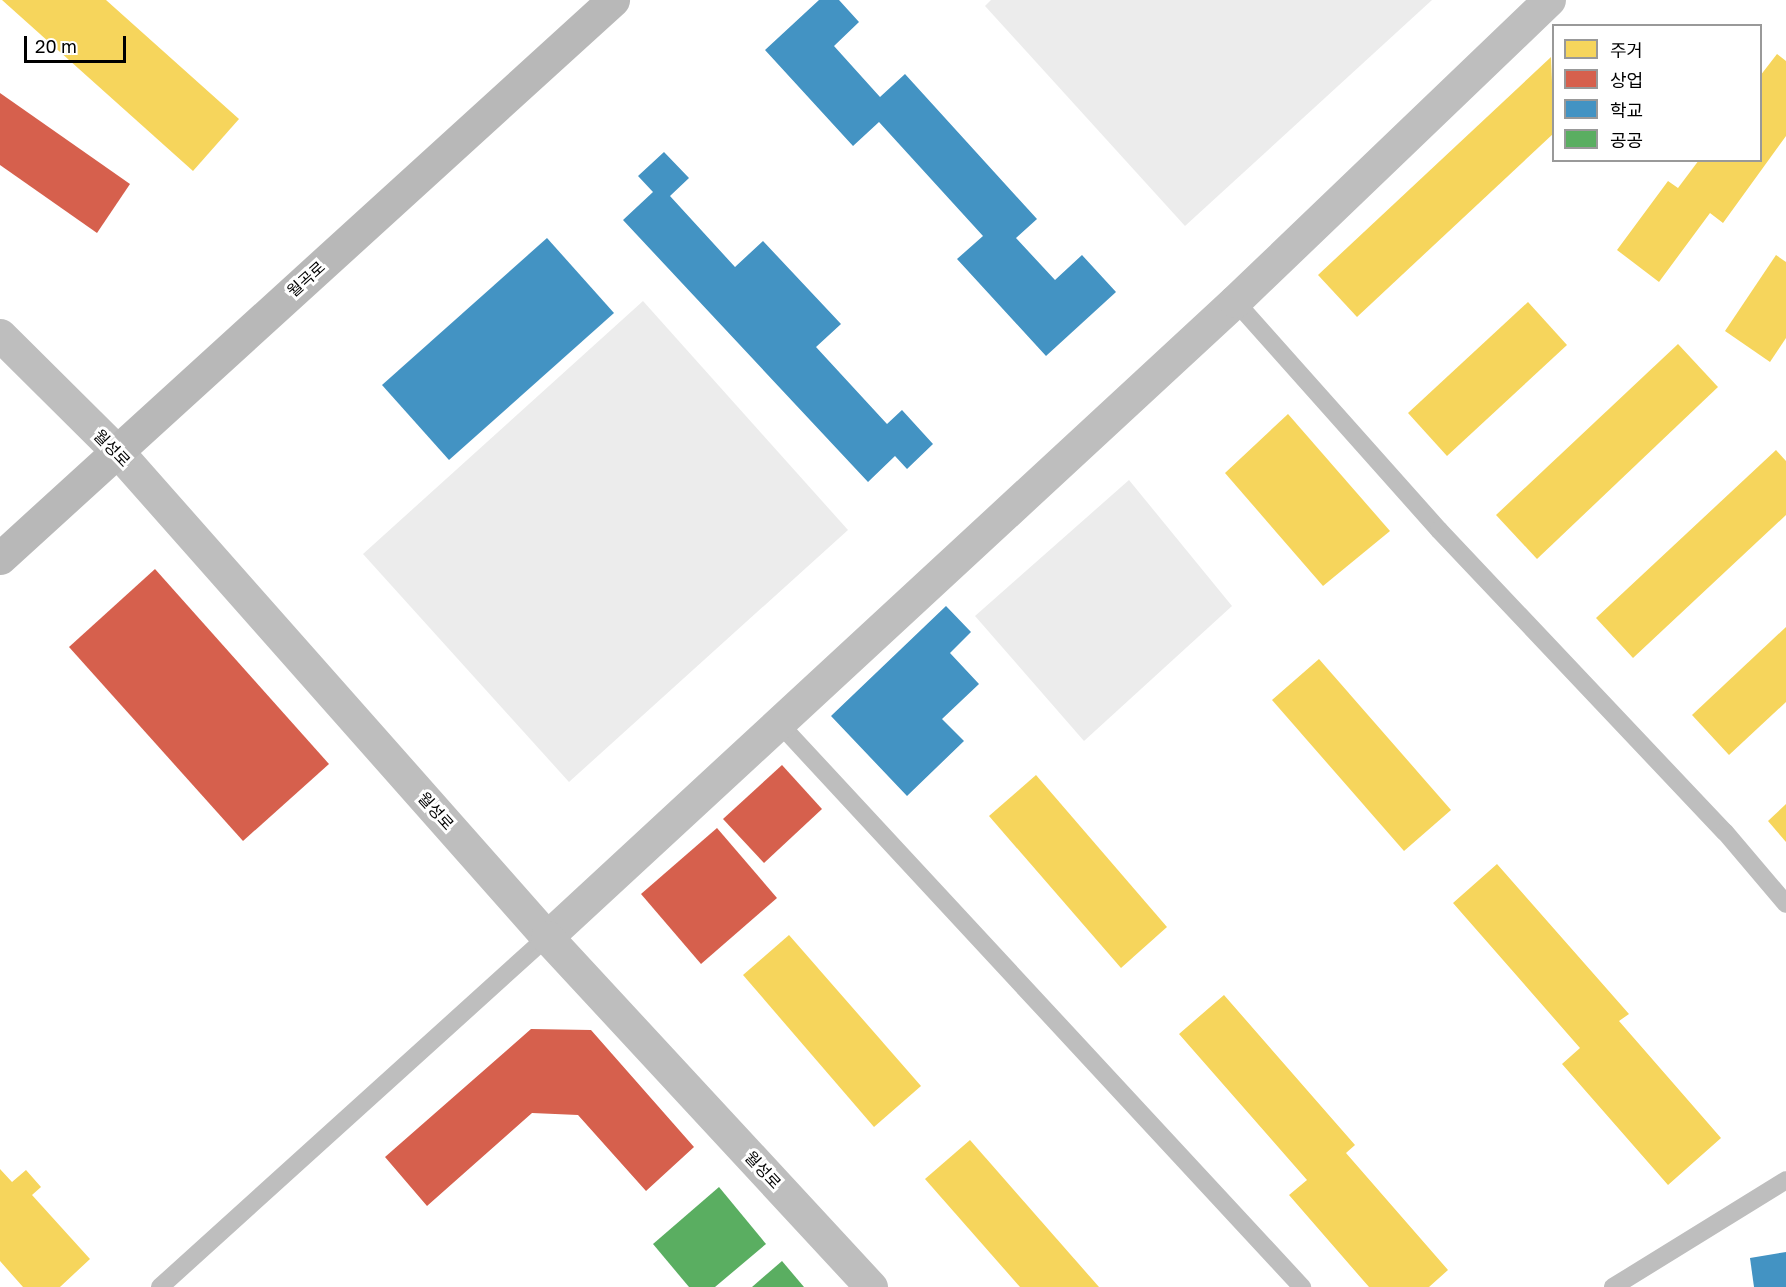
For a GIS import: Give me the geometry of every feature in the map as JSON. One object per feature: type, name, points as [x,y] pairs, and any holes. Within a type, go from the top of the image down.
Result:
[{"type":"main road","name":"월곡로","points":[[0,558],[613,0]]},
{"type":"street","points":[[548,937],[1234,301],[1550,0]]},
{"type":"street","name":"월성로","points":[[0,335],[117,451],[548,937],[872,1287]]},
{"type":"lane","points":[[1234,301],[1439,530],[1725,832],[1786,904]]},
{"type":"lane","points":[[778,722],[1302,1287]]},
{"type":"lane","points":[[160,1287],[548,937]]},
{"type":"lane","points":[[1613,1287],[1786,1180]]},
{"type":"shaded area","points":[[991,0],[1432,0],[1185,226],[985,6]]},
{"type":"shaded area","points":[[643,301],[848,530],[569,782],[363,554]]},
{"type":"shaded area","points":[[1129,480],[1232,606],[1084,741],[975,616]]},
{"type":"building: 주거","points":[[2,0],[106,0],[239,119],[193,171]]},
{"type":"building: 주거","points":[[1777,54],[1786,61],[1786,136],[1723,223],[1710,213],[1659,282],[1617,250],[1668,181],[1678,188],[1698,162],[1762,162],[1762,73]]},
{"type":"building: 주거","points":[[1551,57],[1552,135],[1357,317],[1318,275]]},
{"type":"building: 주거","points":[[1776,255],[1786,262],[1786,338],[1770,362],[1725,331]]},
{"type":"building: 주거","points":[[1528,302],[1567,345],[1447,456],[1408,413]]},
{"type":"building: 주거","points":[[1678,344],[1718,387],[1537,559],[1496,515]]},
{"type":"building: 주거","points":[[1288,414],[1390,531],[1323,586],[1225,473]]},
{"type":"building: 주거","points":[[1776,450],[1786,461],[1786,515],[1633,658],[1596,618]]},
{"type":"building: 주거","points":[[1786,627],[1786,702],[1729,755],[1692,715]]},
{"type":"building: 주거","points":[[1319,659],[1451,810],[1404,851],[1272,700]]},
{"type":"building: 주거","points":[[1036,775],[1167,927],[1121,968],[989,816]]},
{"type":"building: 주거","points":[[1786,804],[1786,842],[1768,821]]},
{"type":"building: 주거","points":[[1497,864],[1629,1014],[1619,1021],[1721,1138],[1668,1185],[1562,1064],[1580,1048],[1453,903]]},
{"type":"building: 주거","points":[[789,935],[921,1086],[874,1127],[743,975]]},
{"type":"building: 주거","points":[[1224,995],[1355,1145],[1346,1153],[1448,1270],[1429,1287],[1369,1287],[1289,1195],[1307,1180],[1179,1034]]},
{"type":"building: 주거","points":[[970,1140],[1099,1287],[1020,1287],[925,1179]]},
{"type":"building: 주거","points":[[0,1169],[12,1182],[26,1170],[41,1187],[32,1195],[90,1259],[60,1287],[23,1287],[0,1261]]},
{"type":"building: 상업","points":[[0,93],[130,184],[97,233],[0,165]]},
{"type":"building: 상업","points":[[155,569],[329,764],[243,841],[69,647]]},
{"type":"building: 상업","points":[[782,765],[822,809],[764,863],[723,819]]},
{"type":"building: 상업","points":[[717,828],[777,898],[701,964],[641,894]]},
{"type":"building: 상업","points":[[531,1029],[591,1030],[694,1147],[646,1191],[578,1115],[532,1113],[427,1206],[385,1157]]},
{"type":"building: 학교","points":[[819,0],[839,0],[859,22],[834,46],[880,97],[905,74],[1037,219],[1016,238],[1055,280],[1082,255],[1116,292],[1046,356],[957,259],[983,236],[879,122],[853,146],[765,50]]},
{"type":"building: 학교","points":[[664,152],[689,178],[670,196],[735,267],[763,241],[841,324],[816,347],[887,424],[902,410],[933,444],[907,469],[895,456],[868,482],[623,220],[653,192],[638,176]]},
{"type":"building: 학교","points":[[547,238],[614,313],[449,460],[382,385]]},
{"type":"building: 학교","points":[[946,606],[971,632],[950,653],[979,684],[942,719],[964,741],[907,796],[831,716]]},
{"type":"building: 학교","points":[[1786,1252],[1786,1287],[1754,1287],[1750,1258]]},
{"type":"building: 공공","points":[[719,1187],[766,1244],[715,1287],[689,1287],[653,1244]]},
{"type":"building: 공공","points":[[782,1261],[804,1287],[752,1287]]}]
